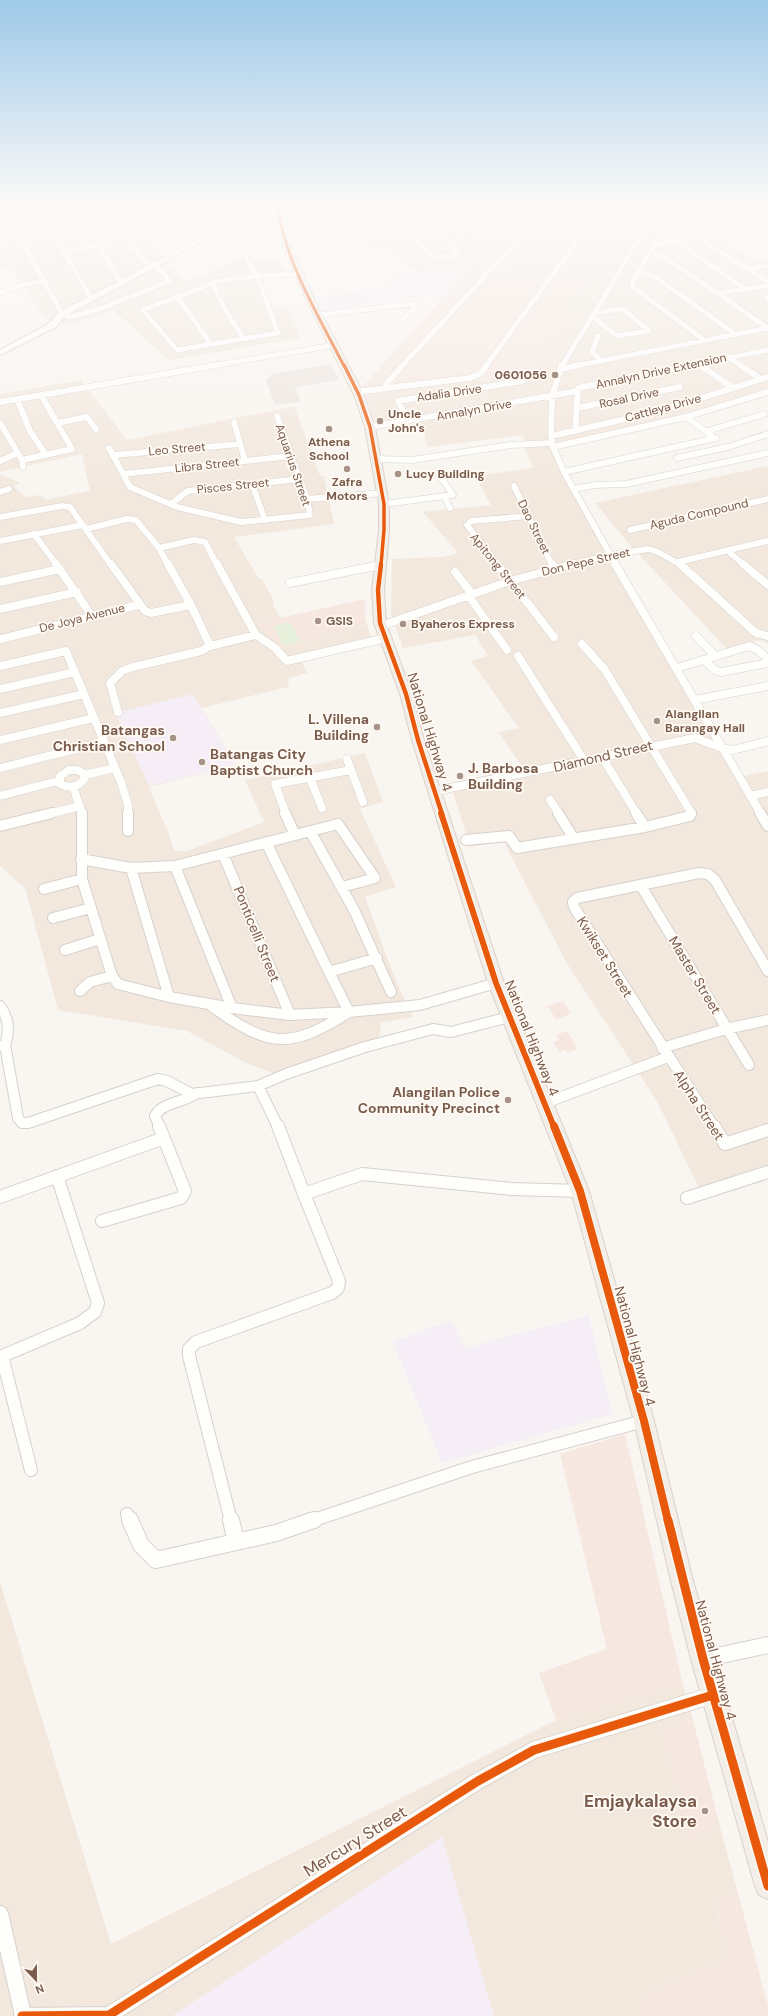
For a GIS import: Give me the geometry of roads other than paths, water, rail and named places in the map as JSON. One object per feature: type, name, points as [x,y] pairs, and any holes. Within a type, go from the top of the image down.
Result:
[{"type":"main road","name":"National Highway 4","points":[[312,302],[356,389],[370,427],[383,498],[384,530],[378,599],[384,632],[406,694],[435,791],[459,841],[496,983],[546,1103],[580,1191],[644,1421],[681,1577],[703,1659],[768,1886]]},
{"type":"street","points":[[55,302],[62,314],[71,317],[117,302]]},
{"type":"street","points":[[0,353],[53,325],[62,314],[84,302]]},
{"type":"street","points":[[162,302],[143,310],[177,350],[278,333],[266,302]]},
{"type":"street","points":[[181,302],[211,344]]},
{"type":"street","points":[[222,302],[243,338]]},
{"type":"street","points":[[387,387],[463,302]]},
{"type":"street","points":[[356,389],[470,378],[481,373],[533,302]]},
{"type":"street","points":[[601,302],[560,369],[552,396],[550,434],[553,445],[564,472],[610,555],[768,826]]},
{"type":"street","points":[[653,302],[704,340]]},
{"type":"street","points":[[690,302],[735,334]]},
{"type":"street","points":[[731,302],[768,328]]},
{"type":"street","points":[[318,316],[419,303],[401,321]]},
{"type":"street","points":[[623,309],[649,331],[617,336],[593,315],[623,309]]},
{"type":"street","points":[[560,369],[768,328]]},
{"type":"street","points":[[598,336],[592,352],[602,361]]},
{"type":"street","points":[[0,402],[334,345]]},
{"type":"street","name":"Annalyn Drive Extension","points":[[578,390],[697,363],[768,350]]},
{"type":"street","points":[[760,351],[768,356]]},
{"type":"street","points":[[728,357],[761,379]]},
{"type":"street","points":[[697,363],[732,388]]},
{"type":"street","name":"Cattleya Drive","points":[[556,434],[664,410],[768,377]]},
{"type":"street","name":"Adalia Drive","points":[[408,421],[398,401],[523,381]]},
{"type":"street","name":"Rosal Drive","points":[[577,408],[680,387]]},
{"type":"street","points":[[575,431],[578,390]]},
{"type":"street","name":"Annalyn Drive","points":[[370,427],[552,396],[578,390]]},
{"type":"street","points":[[377,459],[412,460],[511,445],[553,445],[686,417],[768,392]]},
{"type":"street","points":[[22,460],[72,449],[41,395]]},
{"type":"street","points":[[17,400],[30,431],[46,455]]},
{"type":"street","points":[[707,431],[764,414]]},
{"type":"street","name":"Aquarius Street","points":[[265,520],[310,515],[307,499],[277,416]]},
{"type":"street","points":[[57,423],[87,417],[96,429]]},
{"type":"street","points":[[564,472],[716,438],[686,417]]},
{"type":"street","points":[[234,422],[244,461]]},
{"type":"street","points":[[0,423],[3,433],[22,460],[23,467]]},
{"type":"street","points":[[676,458],[728,447],[768,434]]},
{"type":"street","name":"Leo Street","points":[[114,455],[240,444]]},
{"type":"street","points":[[109,448],[130,487],[177,507],[241,522],[265,520],[252,484]]},
{"type":"street","points":[[0,461],[18,453]]},
{"type":"street","points":[[574,490],[595,486],[626,484],[768,453]]},
{"type":"street","name":"Libra Street","points":[[123,474],[291,456]]},
{"type":"street","points":[[307,499],[453,495],[438,473]]},
{"type":"street","name":"Pisces Street","points":[[172,504],[188,491],[300,479]]},
{"type":"street","name":"Dao Street","points":[[514,486],[554,568]]},
{"type":"street","points":[[0,492],[9,489]]},
{"type":"street","points":[[444,496],[450,508]]},
{"type":"street","name":"Aguda Compound","points":[[630,530],[768,499]]},
{"type":"street","points":[[0,517],[66,506],[70,507],[138,605]]},
{"type":"street","name":"Apitong Street","points":[[529,516],[471,521],[467,525],[554,637]]},
{"type":"street","points":[[0,541],[127,519],[136,520],[159,548],[191,605],[210,646]]},
{"type":"street","points":[[34,534],[77,592],[92,616]]},
{"type":"street","points":[[159,548],[194,540],[206,542],[256,636],[274,647],[287,661],[292,661],[384,632]]},
{"type":"street","points":[[678,562],[768,541]]},
{"type":"street","name":"Don Pepe Street","points":[[384,632],[470,595],[510,581],[554,568],[610,555],[648,549],[658,552],[678,562],[756,633],[768,636]]},
{"type":"street","points":[[728,550],[768,585]]},
{"type":"street","points":[[290,583],[380,565]]},
{"type":"street","points":[[0,582],[60,569]]},
{"type":"street","points":[[455,572],[508,650]]},
{"type":"street","points":[[0,609],[77,592]]},
{"type":"street","name":"De Joya Avenue","points":[[0,639],[138,605],[150,613],[191,605]]},
{"type":"street","points":[[118,712],[110,682],[122,671],[133,667],[202,652],[210,646],[256,636]]},
{"type":"street","points":[[696,636],[715,656]]},
{"type":"street","points":[[459,841],[509,836],[517,848],[646,827],[690,816],[692,814],[652,745],[605,670],[582,644]]},
{"type":"street","points":[[676,668],[749,646],[756,649],[768,659]]},
{"type":"street","points":[[0,666],[66,651],[104,742],[128,805],[128,831]]},
{"type":"street","points":[[518,656],[585,762]]},
{"type":"street","points":[[704,660],[715,670],[721,672],[768,663]]},
{"type":"street","points":[[0,689],[75,672]]},
{"type":"street","points":[[694,700],[768,686]]},
{"type":"street","points":[[0,713],[84,694]]},
{"type":"street","points":[[0,740],[94,718]]},
{"type":"street","name":"Diamond Street","points":[[435,791],[585,762],[652,745],[696,738],[706,739],[723,749]]},
{"type":"street","points":[[723,749],[741,748],[768,740]]},
{"type":"street","points":[[0,768],[104,742]]},
{"type":"street","points":[[602,757],[646,827]]},
{"type":"street","points":[[347,759],[363,802]]},
{"type":"street","points":[[85,775],[114,768]]},
{"type":"street","points":[[0,796],[58,781],[62,773],[69,770],[81,771],[85,775]]},
{"type":"street","points":[[295,835],[281,803],[275,784],[351,770]]},
{"type":"street","points":[[58,781],[65,786],[73,786],[84,781],[85,775]]},
{"type":"street","points":[[310,778],[322,808]]},
{"type":"street","points":[[73,786],[83,817],[81,859],[82,879],[112,976],[118,984],[169,997],[232,1008],[290,1015],[349,1012],[420,1005],[496,983]]},
{"type":"street","points":[[750,796],[768,792]]},
{"type":"street","points":[[550,800],[574,839]]},
{"type":"street","points":[[0,826],[80,806]]},
{"type":"street","points":[[81,859],[131,868],[175,866],[338,824],[375,878],[342,887]]},
{"type":"street","points":[[310,831],[342,887],[377,958],[391,992]]},
{"type":"street","points":[[266,842],[349,1012]]},
{"type":"street","name":"Ponticelli Street","points":[[223,854],[290,1015]]},
{"type":"street","points":[[175,866],[232,1008]]},
{"type":"street","points":[[131,868],[169,997]]},
{"type":"street","name":"Kwikset Street","points":[[662,1048],[574,907],[573,902],[577,898],[699,873],[708,874],[715,880],[768,971]]},
{"type":"street","points":[[44,889],[82,879]]},
{"type":"street","name":"Master Street","points":[[641,886],[749,1065]]},
{"type":"street","points":[[53,918],[90,908]]},
{"type":"street","points":[[65,950],[100,939]]},
{"type":"street","points":[[330,972],[377,958]]},
{"type":"street","points":[[80,991],[90,982],[112,976]]},
{"type":"street","points":[[208,1004],[244,1029],[260,1037],[280,1041],[303,1038],[325,1028],[349,1012]]},
{"type":"street","points":[[0,1006],[6,1013],[9,1037],[2,1045],[18,1118],[22,1123],[28,1123],[158,1080],[169,1081],[187,1093],[258,1086],[286,1074],[365,1047],[433,1029],[451,1032],[509,1017]]},
{"type":"street","points":[[662,1048],[726,1029],[768,1020]]},
{"type":"street","name":"Alpha Street","points":[[662,1048],[725,1144],[768,1130]]},
{"type":"street","points":[[546,1103],[668,1057]]},
{"type":"street","points":[[236,1542],[189,1356],[189,1349],[196,1342],[332,1293],[338,1288],[339,1281],[281,1133],[258,1086]]},
{"type":"street","points":[[102,1221],[181,1198],[184,1195],[185,1192],[155,1116],[158,1110],[189,1099],[197,1093]]},
{"type":"street","points":[[0,1197],[164,1138]]},
{"type":"street","points":[[687,1198],[768,1172]]},
{"type":"street","points":[[304,1194],[362,1174],[512,1189],[580,1191]]},
{"type":"street","points":[[32,1470],[1,1357],[80,1323],[95,1312],[98,1303],[57,1176]]},
{"type":"street","points":[[127,1514],[140,1545],[156,1560],[276,1533],[472,1466],[644,1421]]},
{"type":"street","points":[[703,1659],[768,1645]]},
{"type":"street","name":"Mercury Street","points":[[23,2016],[109,2015],[478,1781],[534,1750],[713,1695]]},
{"type":"street","points":[[0,1914],[23,2016]]},
{"type":"place","name":"0601056","points":[[555,375]]},
{"type":"place","name":"Uncle John's","points":[[380,421]]},
{"type":"place","name":"Athena School","points":[[329,429]]},
{"type":"place","name":"Zafra Motors","points":[[347,469]]},
{"type":"place","name":"Lucy Building","points":[[398,474]]},
{"type":"place","name":"GSIS","points":[[318,621]]},
{"type":"place","name":"Byaheros Express","points":[[403,624]]},
{"type":"place","name":"Alangilan Barangay Hall","points":[[657,721]]},
{"type":"place","name":"L. Villena Building","points":[[377,727]]},
{"type":"place","name":"Batangas Christian School","points":[[173,738]]},
{"type":"place","name":"Batangas City Baptist Church","points":[[202,762]]},
{"type":"place","name":"J. Barbosa Building","points":[[460,776]]},
{"type":"place","name":"Alangilan Police Community Precinct","points":[[508,1100]]},
{"type":"place","name":"Emjaykalaysa Store","points":[[705,1811]]}]
